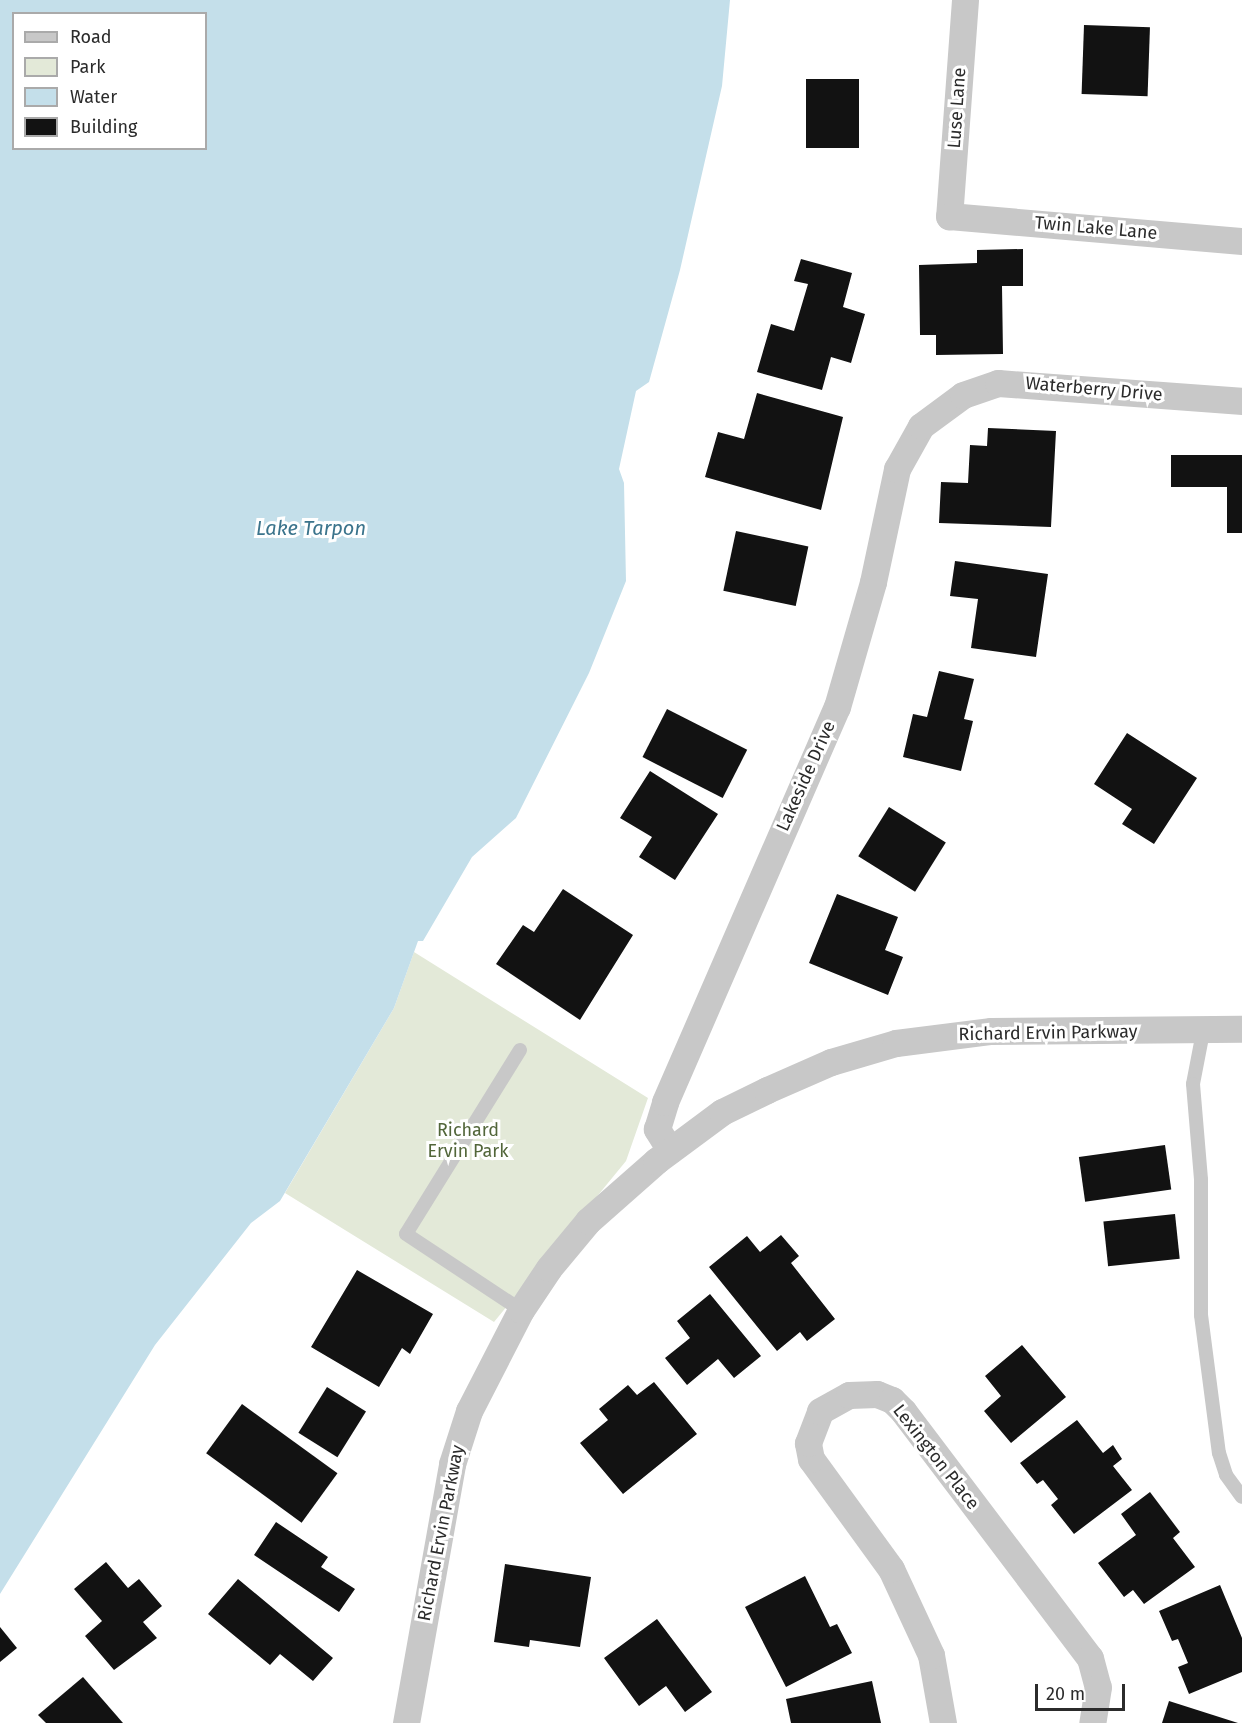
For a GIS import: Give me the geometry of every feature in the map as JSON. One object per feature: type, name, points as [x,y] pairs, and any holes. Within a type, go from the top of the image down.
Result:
[{"type":"street","name":"Luse Lane","points":[[949,216],[964,0]]},
{"type":"street","name":"Twin Lake Lane","points":[[949,216],[1242,241]]},
{"type":"street","name":"Waterberry Drive","points":[[950,403],[986,386],[1014,382],[1242,401]]},
{"type":"street","name":"Lakeside Drive","points":[[670,1150],[657,1129],[665,1102],[837,706],[873,582],[897,469],[921,426],[950,403]]},
{"type":"street","name":"Richard Ervin Parkway","points":[[406,1723],[452,1464],[469,1411],[521,1310],[588,1221],[670,1150],[722,1112],[767,1090],[831,1062],[896,1043],[991,1031],[1203,1032],[1242,1029]]},
{"type":"street","name":"Lexington Place","points":[[944,1723],[931,1655],[891,1569],[810,1459],[808,1443],[820,1411],[849,1395],[877,1394],[892,1400],[903,1411],[1090,1658],[1098,1687],[1092,1723]]},
{"type":"lane","points":[[1203,1032],[1194,1084],[1201,1170],[1201,1315],[1219,1453],[1226,1475],[1242,1497]]},
{"type":"lane","points":[[520,1050],[406,1234],[521,1310]]},
{"type":"green space","name":"Richard Ervin Park","points":[[414,952],[648,1098],[626,1161],[494,1322],[285,1193],[394,1008]]},
{"type":"water","name":"Lake Tarpon","points":[[0,0],[730,0],[722,86],[680,270],[649,382],[636,391],[619,469],[624,483],[626,581],[589,673],[516,818],[472,857],[423,941],[418,941],[394,1008],[280,1201],[251,1223],[155,1345],[0,1594]]},
{"type":"building","points":[[1084,25],[1150,27],[1148,96],[1082,94]]},
{"type":"building","points":[[806,79],[859,79],[859,148],[806,148]]},
{"type":"building","points":[[1023,249],[1023,286],[1002,286],[1003,354],[936,355],[936,335],[920,335],[919,265],[977,263],[977,250]]},
{"type":"building","points":[[801,259],[852,273],[843,307],[865,314],[851,363],[831,357],[822,390],[757,372],[771,324],[794,331],[808,284],[794,281]]},
{"type":"building","points":[[757,393],[843,417],[821,510],[705,477],[718,432],[744,439]]},
{"type":"building","points":[[988,428],[1056,431],[1051,527],[939,523],[941,482],[968,483],[970,445],[987,446]]},
{"type":"building","points":[[1171,455],[1242,455],[1242,533],[1227,533],[1227,487],[1171,487]]},
{"type":"building","points":[[736,531],[808,546],[796,606],[723,591]]},
{"type":"building","points":[[955,561],[1048,574],[1036,657],[971,648],[978,599],[950,596]]},
{"type":"building","points":[[939,671],[974,679],[964,719],[973,721],[961,771],[903,757],[913,714],[927,717]]},
{"type":"building","points":[[667,709],[747,750],[723,798],[642,757]]},
{"type":"building","points":[[1127,733],[1197,778],[1154,844],[1122,824],[1132,809],[1094,784]]},
{"type":"building","points":[[650,771],[718,814],[675,880],[639,857],[652,837],[620,818]]},
{"type":"building","points":[[889,807],[946,843],[915,892],[858,856]]},
{"type":"building","points":[[563,889],[633,935],[580,1020],[496,964],[523,925],[534,932]]},
{"type":"building","points":[[837,894],[898,917],[885,950],[903,957],[888,995],[809,963]]},
{"type":"building","points":[[1165,1145],[1171,1190],[1085,1202],[1079,1157]]},
{"type":"building","points":[[1175,1214],[1180,1259],[1108,1266],[1103,1222]]},
{"type":"building","points":[[781,1235],[799,1256],[791,1263],[835,1319],[807,1341],[800,1332],[777,1351],[709,1267],[747,1236],[760,1252]]},
{"type":"building","points":[[357,1270],[433,1314],[410,1354],[402,1348],[379,1387],[311,1347]]},
{"type":"building","points":[[710,1294],[761,1356],[734,1378],[718,1359],[687,1385],[665,1358],[690,1338],[677,1321]]},
{"type":"building","points":[[1022,1345],[1066,1397],[1011,1443],[984,1411],[1001,1396],[985,1376]]},
{"type":"building","points":[[654,1382],[697,1434],[623,1494],[580,1443],[608,1420],[599,1409],[628,1385],[637,1395]]},
{"type":"building","points":[[327,1387],[366,1411],[337,1457],[298,1433]]},
{"type":"building","points":[[242,1404],[337,1473],[302,1523],[206,1453]]},
{"type":"building","points":[[1077,1420],[1103,1453],[1113,1445],[1122,1459],[1113,1466],[1132,1490],[1074,1534],[1051,1505],[1058,1499],[1043,1480],[1037,1484],[1020,1463]]},
{"type":"building","points":[[1150,1492],[1180,1532],[1173,1538],[1195,1567],[1144,1604],[1133,1590],[1124,1597],[1098,1563],[1136,1535],[1121,1514]]},
{"type":"building","points":[[276,1522],[328,1557],[321,1567],[355,1589],[339,1612],[254,1555]]},
{"type":"building","points":[[106,1562],[128,1588],[139,1579],[162,1606],[143,1622],[157,1638],[114,1670],[85,1636],[102,1621],[74,1589]]},
{"type":"building","points":[[505,1564],[591,1577],[580,1647],[530,1640],[529,1647],[494,1642]]},
{"type":"building","points":[[805,1576],[830,1627],[837,1624],[852,1653],[786,1687],[745,1607]]},
{"type":"building","points":[[238,1579],[333,1658],[313,1681],[280,1654],[270,1665],[208,1614]]},
{"type":"building","points":[[1220,1585],[1242,1638],[1242,1672],[1189,1694],[1178,1667],[1188,1663],[1178,1639],[1172,1641],[1159,1611]]},
{"type":"building","points":[[657,1619],[712,1692],[685,1712],[666,1686],[639,1706],[604,1658]]},
{"type":"building","points":[[0,1627],[17,1648],[0,1662]]},
{"type":"building","points":[[83,1677],[123,1723],[46,1723],[38,1715]]},
{"type":"building","points":[[872,1681],[881,1723],[791,1723],[786,1699]]},
{"type":"building","points":[[1169,1701],[1238,1723],[1162,1723]]}]
